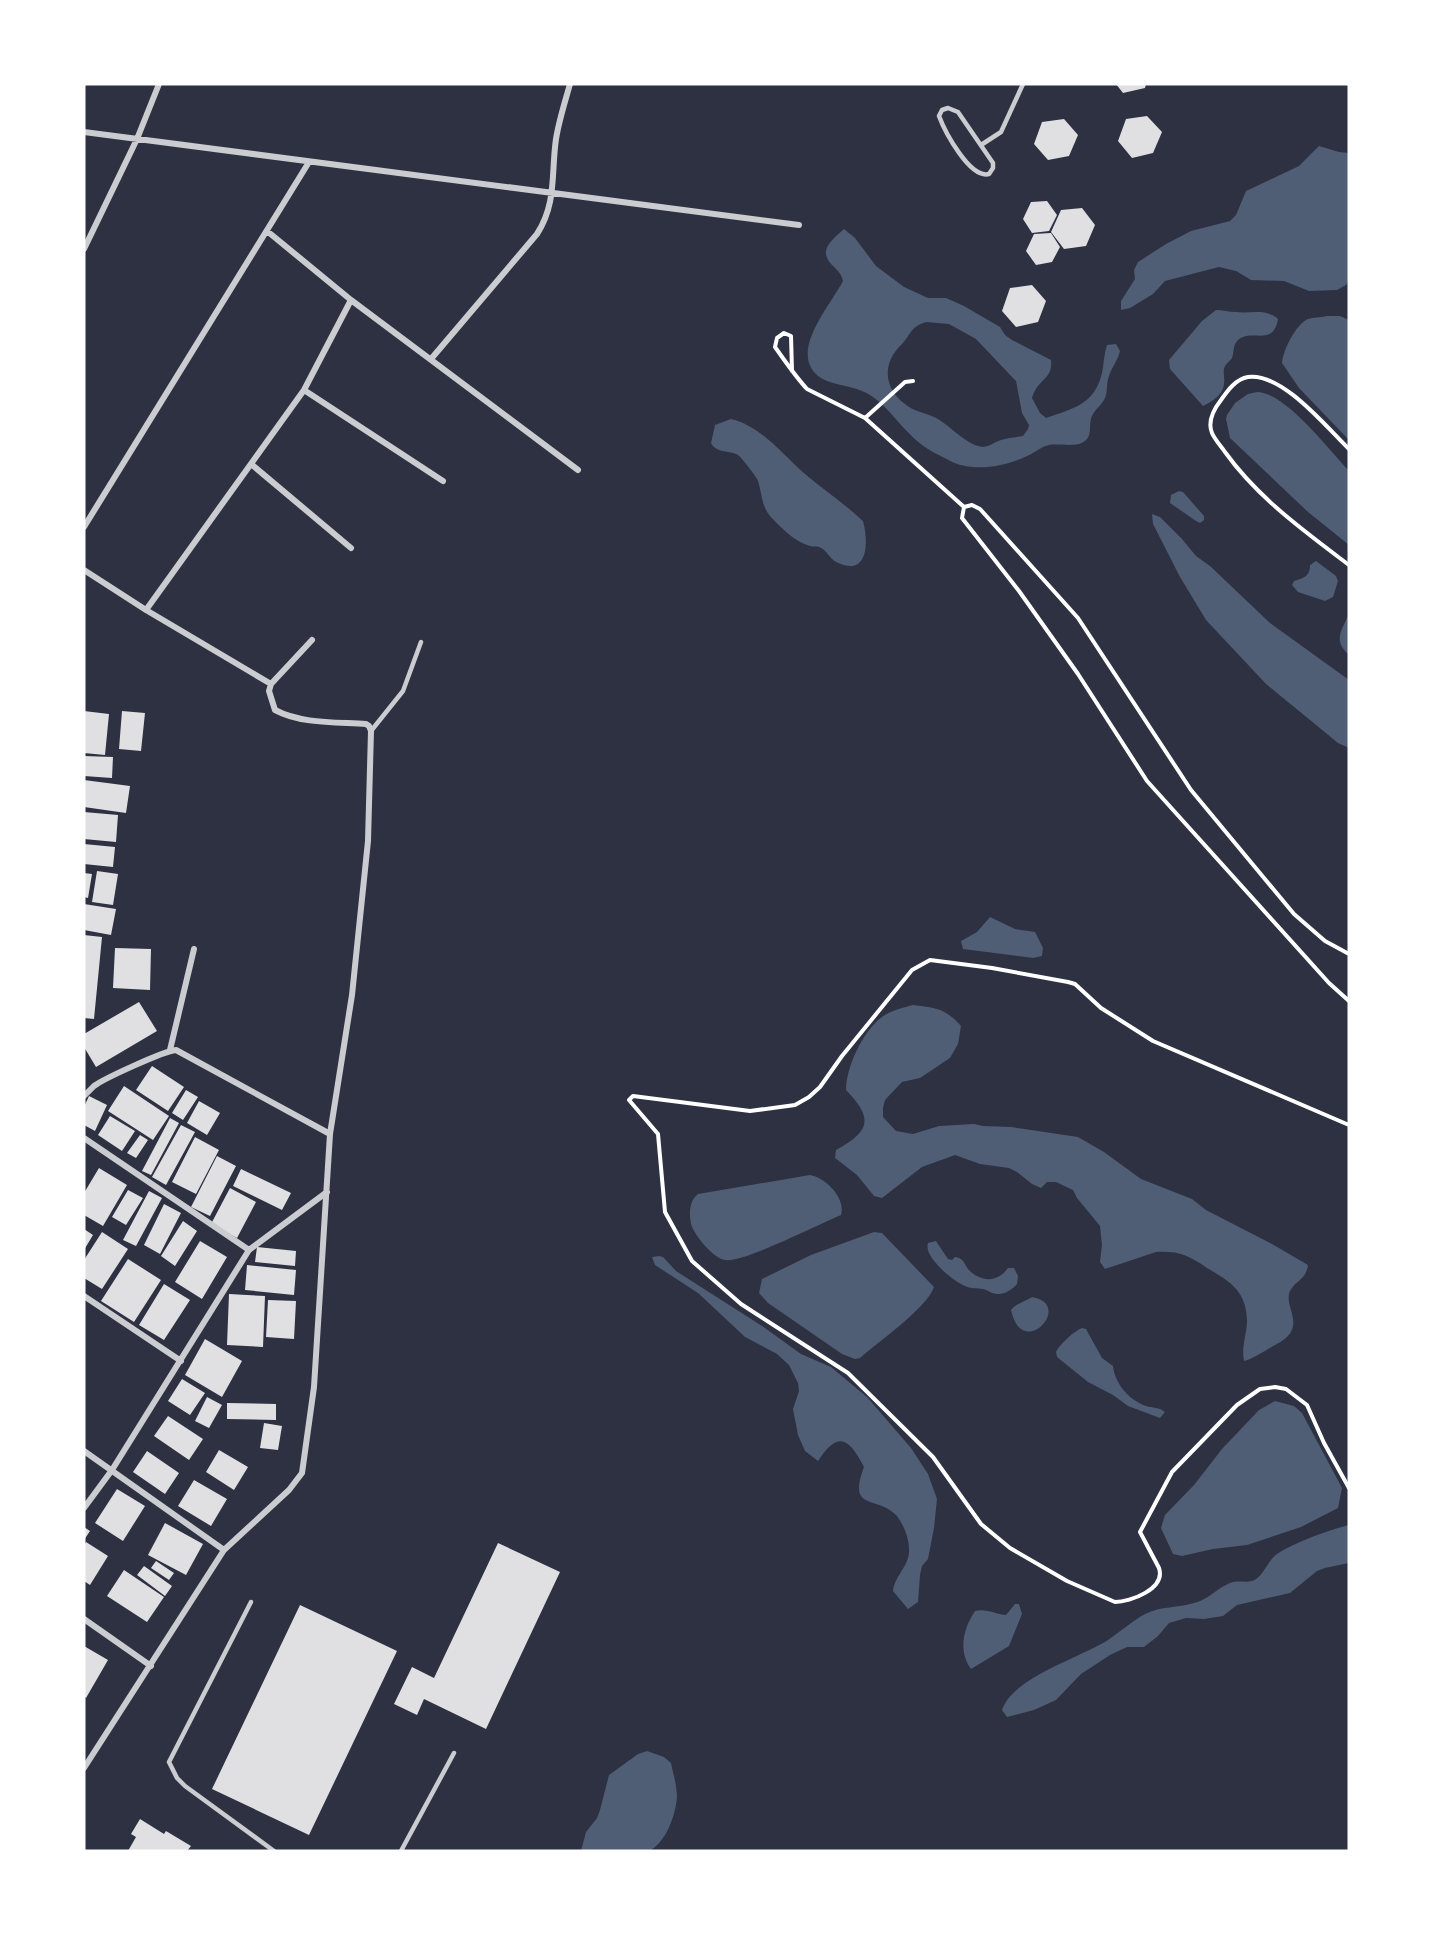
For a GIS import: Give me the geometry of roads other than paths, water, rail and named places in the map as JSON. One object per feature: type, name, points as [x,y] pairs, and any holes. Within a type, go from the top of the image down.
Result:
[{"type":"street","points":[[84,249],[137,140],[159,84]]},
{"type":"street","points":[[431,359],[537,234],[550,209],[556,136],[570,84]]},
{"type":"street","points":[[84,132],[552,195],[799,225]]},
{"type":"street","points":[[84,527],[309,162]]},
{"type":"street","points":[[267,231],[351,300],[578,470]]},
{"type":"street","points":[[146,609],[303,390],[351,300]]},
{"type":"street","points":[[303,390],[443,481]]},
{"type":"street","points":[[251,464],[351,548]]},
{"type":"street","points":[[84,570],[271,684]]},
{"type":"street","points":[[84,1768],[224,1550],[289,1490],[302,1473],[314,1387],[330,1134],[352,995],[368,842],[371,731],[366,724],[326,722],[280,712],[273,708],[269,691],[271,684],[312,640]]},
{"type":"street","points":[[170,1050],[194,949]]},
{"type":"street","points":[[84,1096],[95,1086],[170,1050],[181,1052],[330,1134]]},
{"type":"street","points":[[84,1138],[249,1250]]},
{"type":"street","points":[[84,1508],[112,1470],[249,1250],[327,1192]]},
{"type":"street","points":[[84,1296],[181,1361]]},
{"type":"street","points":[[84,1451],[224,1550]]},
{"type":"street","points":[[84,1619],[151,1666]]},
{"type":"lane","points":[[981,145],[1000,134],[1023,84]]},
{"type":"lane","points":[[948,108],[958,112],[981,145],[994,166],[987,176],[976,173],[970,167],[939,119],[940,111],[948,108]]},
{"type":"lane","points":[[371,731],[403,690],[421,642]]},
{"type":"lane","points":[[251,1602],[169,1762],[177,1778],[185,1786],[274,1851]]},
{"type":"lane","points":[[401,1851],[454,1753]]},
{"type":"water","points":[[1319,146],[1349,153],[1349,280],[1346,285],[1337,290],[1309,291],[1284,281],[1251,280],[1236,271],[1219,267],[1165,281],[1153,294],[1130,308],[1121,310],[1121,301],[1135,279],[1134,270],[1138,262],[1191,231],[1230,221],[1236,215],[1246,191],[1299,166]]},
{"type":"water","points":[[844,229],[855,238],[876,266],[904,287],[928,298],[946,298],[964,306],[1000,327],[1012,340],[1051,360],[1050,372],[1038,386],[1032,398],[1040,413],[1046,418],[1074,408],[1088,399],[1094,392],[1102,373],[1107,345],[1116,344],[1120,351],[1108,379],[1105,398],[1092,416],[1087,439],[1077,444],[1046,446],[1025,457],[997,466],[978,467],[959,464],[922,445],[870,395],[819,377],[809,363],[809,343],[819,320],[843,281],[828,260],[826,250],[831,241]],"holes":[[[926,322],[949,324],[976,339],[1016,381],[1022,413],[1029,425],[1023,436],[1001,440],[986,446],[975,445],[938,419],[909,407],[893,391],[888,376],[890,361],[913,329]]]},
{"type":"water","points":[[1216,310],[1263,312],[1278,319],[1271,333],[1240,338],[1235,344],[1232,358],[1224,369],[1222,391],[1214,400],[1203,406],[1170,369],[1169,360],[1202,321]]},
{"type":"water","points":[[1340,316],[1349,320],[1349,440],[1299,388],[1282,363],[1288,345],[1299,326],[1308,319]]},
{"type":"water","points":[[1257,392],[1280,401],[1293,411],[1349,471],[1349,545],[1308,512],[1230,438],[1227,415],[1235,403],[1248,394]]},
{"type":"water","points":[[731,419],[762,434],[805,474],[863,521],[866,548],[860,562],[847,566],[836,562],[822,548],[804,544],[793,538],[770,516],[763,503],[758,481],[742,459],[735,454],[714,447],[711,443],[715,425]]},
{"type":"water","points":[[1179,491],[1183,492],[1204,516],[1204,520],[1200,523],[1196,521],[1170,503],[1171,495]]},
{"type":"water","points":[[1152,514],[1160,517],[1196,556],[1210,566],[1270,623],[1349,680],[1349,748],[1338,743],[1266,684],[1206,620],[1180,577],[1153,524]]},
{"type":"water","points":[[1316,561],[1336,576],[1338,581],[1333,597],[1325,601],[1298,592],[1292,585],[1294,581],[1307,575],[1310,565]]},
{"type":"water","points":[[1349,614],[1349,655],[1341,645],[1340,636]]},
{"type":"water","points":[[990,917],[1015,929],[1035,932],[1043,948],[1042,956],[1033,958],[963,949],[961,941],[977,932]]},
{"type":"water","points":[[913,1005],[940,1010],[961,1026],[958,1044],[950,1058],[920,1078],[902,1082],[885,1100],[883,1117],[896,1131],[913,1134],[939,1126],[974,1124],[1078,1137],[1104,1152],[1141,1179],[1192,1199],[1206,1210],[1308,1265],[1303,1277],[1290,1291],[1289,1302],[1293,1326],[1289,1335],[1265,1351],[1244,1361],[1246,1310],[1240,1294],[1229,1282],[1194,1260],[1171,1252],[1156,1252],[1105,1269],[1100,1262],[1102,1245],[1100,1226],[1073,1190],[1056,1182],[1047,1182],[1041,1188],[1009,1168],[980,1164],[955,1155],[922,1167],[882,1198],[874,1196],[857,1175],[835,1158],[836,1150],[856,1137],[864,1124],[861,1109],[846,1090],[849,1071],[862,1040],[875,1023],[890,1013]]},
{"type":"water","points":[[810,1175],[828,1184],[838,1196],[841,1202],[841,1215],[748,1256],[725,1260],[715,1256],[693,1229],[690,1208],[698,1194]]},
{"type":"water","points":[[874,1232],[882,1233],[934,1287],[922,1305],[860,1358],[855,1359],[842,1354],[768,1303],[759,1293],[762,1279],[811,1255]]},
{"type":"water","points":[[936,1241],[948,1259],[952,1260],[955,1257],[961,1259],[971,1272],[981,1278],[996,1278],[1008,1268],[1014,1268],[1018,1276],[1017,1284],[1000,1294],[969,1288],[947,1274],[934,1261],[928,1249],[928,1243]]},
{"type":"water","points":[[652,1257],[663,1257],[676,1271],[801,1354],[831,1367],[867,1397],[911,1448],[928,1474],[937,1499],[928,1559],[922,1566],[920,1575],[918,1602],[908,1609],[893,1591],[909,1555],[907,1536],[896,1515],[881,1505],[862,1497],[859,1491],[864,1467],[859,1457],[848,1444],[843,1442],[832,1445],[818,1461],[805,1451],[798,1435],[793,1409],[799,1391],[798,1383],[789,1365],[777,1354],[745,1337],[698,1293],[655,1265]]},
{"type":"water","points":[[1032,1297],[1044,1302],[1048,1309],[1047,1318],[1042,1326],[1034,1331],[1025,1331],[1017,1325],[1011,1310]]},
{"type":"water","points":[[1082,1328],[1086,1329],[1102,1358],[1113,1366],[1114,1373],[1124,1390],[1134,1400],[1165,1412],[1160,1418],[1128,1406],[1088,1382],[1057,1357],[1056,1352],[1061,1345]]},
{"type":"water","points":[[1275,1401],[1294,1406],[1302,1413],[1342,1488],[1338,1508],[1301,1527],[1247,1545],[1182,1556],[1173,1554],[1161,1528],[1165,1515],[1259,1410]]},
{"type":"water","points":[[1349,1525],[1349,1563],[1317,1571],[1290,1593],[1237,1605],[1223,1616],[1204,1619],[1186,1618],[1169,1623],[1144,1647],[1127,1647],[1081,1674],[1056,1700],[1034,1710],[1007,1717],[1002,1710],[1009,1698],[1033,1678],[1096,1647],[1145,1614],[1199,1601],[1233,1582],[1252,1581],[1260,1576],[1277,1554],[1312,1537]]},
{"type":"water","points":[[1015,1604],[1019,1604],[1022,1614],[1009,1646],[971,1669],[963,1647],[967,1625],[975,1611],[1006,1615]]},
{"type":"water","points":[[647,1751],[664,1757],[671,1763],[675,1780],[676,1804],[665,1835],[649,1851],[581,1851],[586,1832],[600,1810],[609,1775],[638,1754]]}]
